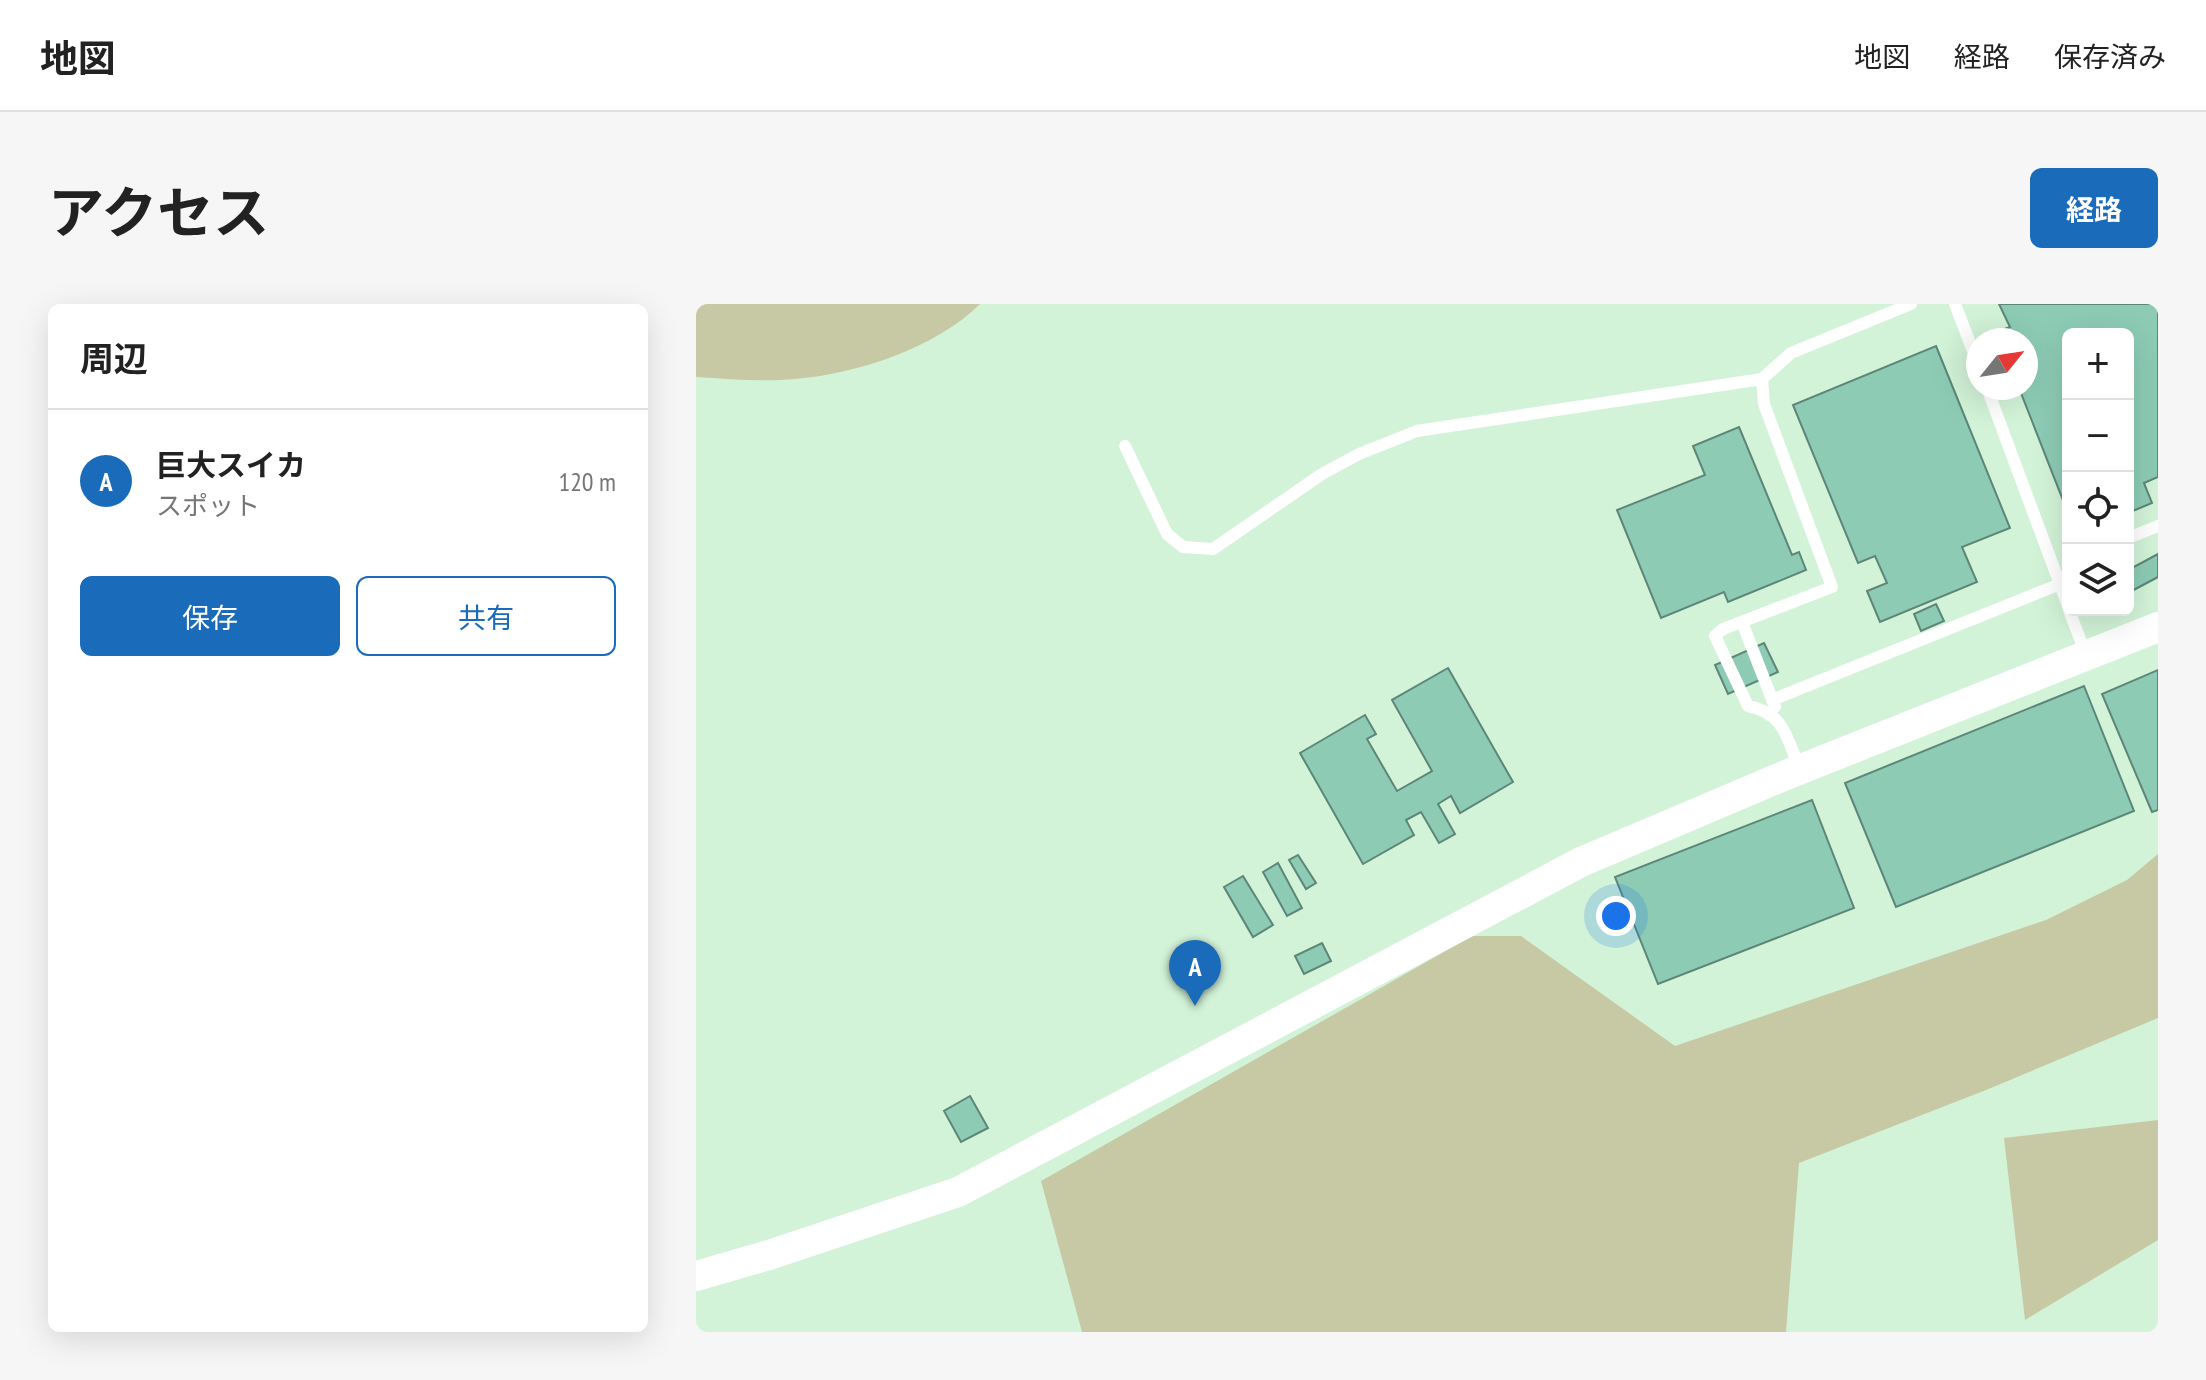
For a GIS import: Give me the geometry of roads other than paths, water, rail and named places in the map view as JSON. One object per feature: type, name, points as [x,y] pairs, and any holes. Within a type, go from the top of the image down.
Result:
[{"type":"street","points":[[696,1276],[958,1192],[1581,862],[1800,770],[2158,627]]},
{"type":"lane","points":[[1125,446],[1167,534],[1183,547],[1213,549],[1322,474],[1359,454],[1417,431],[1762,379],[1791,353],[1911,304]]},
{"type":"lane","points":[[1955,304],[1966,333]]},
{"type":"lane","points":[[1762,379],[1764,404],[1832,587],[1723,629],[1715,636],[1748,706],[1764,709],[1780,721]]},
{"type":"lane","points":[[1991,400],[2062,589]]},
{"type":"lane","points":[[2134,536],[2158,526]]},
{"type":"lane","points":[[1772,700],[2062,581]]},
{"type":"lane","points":[[2072,616],[2086,655]]},
{"type":"lane","points":[[1742,622],[1800,770]]},
{"type":"place","name":"巨大スイカ","points":[[1195,1006]]}]
